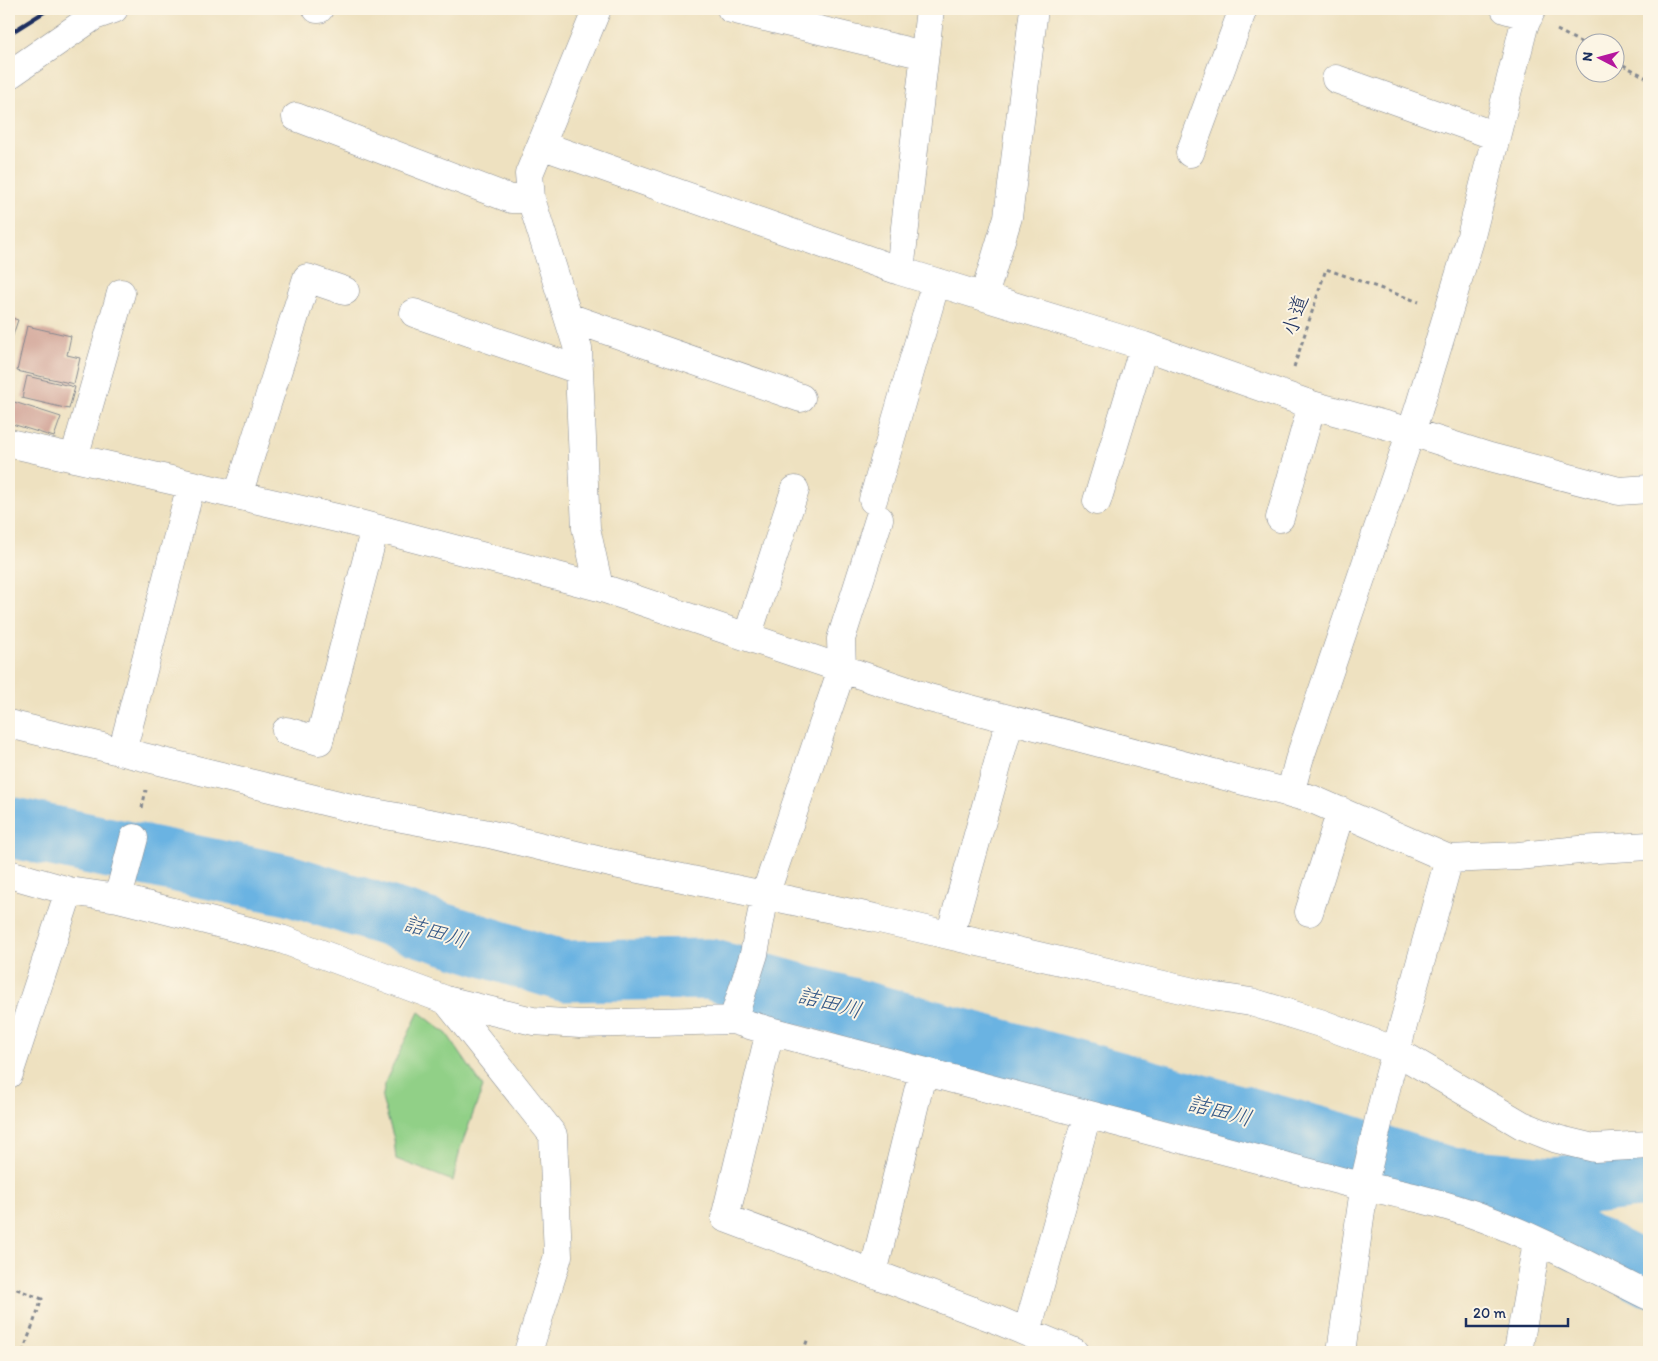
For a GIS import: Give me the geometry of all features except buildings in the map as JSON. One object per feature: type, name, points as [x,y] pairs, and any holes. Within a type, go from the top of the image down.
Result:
[{"type":"street","points":[[9,75],[94,16],[114,9]]},
{"type":"street","points":[[597,9],[529,174],[532,199],[578,349],[586,528],[599,587]]},
{"type":"street","points":[[731,9],[924,55]]},
{"type":"street","points":[[900,270],[930,9]]},
{"type":"street","points":[[984,296],[1008,217],[1034,9]]},
{"type":"street","points":[[1190,153],[1243,9]]},
{"type":"street","points":[[1290,794],[1298,760],[1411,432],[1470,240],[1524,26],[1522,11]]},
{"type":"street","points":[[1336,79],[1496,136]]},
{"type":"street","points":[[296,117],[512,199],[532,199]]},
{"type":"street","points":[[541,144],[900,270],[1144,346],[1312,405],[1411,432],[1490,457],[1619,491],[1649,489]]},
{"type":"street","points":[[238,495],[307,278],[345,292]]},
{"type":"street","points":[[733,1020],[754,954],[766,895],[842,669],[841,639],[936,282]]},
{"type":"street","points":[[74,458],[121,293]]},
{"type":"street","points":[[414,313],[579,370]]},
{"type":"street","points":[[568,317],[801,398]]},
{"type":"street","points":[[1097,501],[1144,346]]},
{"type":"street","points":[[1280,518],[1312,405]]},
{"type":"street","points":[[9,443],[375,528],[599,587],[929,698],[1312,799],[1449,859],[1649,846]]},
{"type":"street","points":[[122,752],[191,485]]},
{"type":"street","points":[[747,637],[795,490]]},
{"type":"street","points":[[286,731],[319,741],[375,528]]},
{"type":"street","points":[[950,935],[1010,720]]},
{"type":"street","points":[[9,724],[364,811],[489,834],[610,863],[950,935],[1211,996],[1251,1002],[1320,1023],[1396,1051],[1522,1125],[1557,1139],[1594,1148],[1649,1145]]},
{"type":"street","points":[[1309,912],[1341,812]]},
{"type":"street","points":[[118,898],[134,838]]},
{"type":"street","points":[[1341,1352],[1365,1181],[1418,965],[1449,859]]},
{"type":"street","points":[[9,874],[69,891],[118,898],[281,939],[446,1000],[533,1021],[580,1024],[733,1020],[770,1032],[1087,1115],[1365,1181],[1486,1219],[1649,1296]]},
{"type":"street","points":[[9,1074],[69,891]]},
{"type":"street","points":[[446,1000],[553,1135],[558,1256],[528,1352]]},
{"type":"street","points":[[770,1032],[725,1218],[995,1318],[1074,1352]]},
{"type":"street","points":[[873,1273],[923,1071]]},
{"type":"street","points":[[1027,1332],[1087,1115]]},
{"type":"street","points":[[1518,1352],[1537,1242]]},
{"type":"path","points":[[1626,66],[1649,79]]},
{"type":"path","name":"小道","points":[[1302,371],[1293,368],[1326,269],[1447,313]]},
{"type":"path","points":[[134,838],[154,760]]},
{"type":"path","points":[[9,1286],[42,1300],[23,1352]]},
{"type":"path","points":[[803,1352],[808,1338]]},
{"type":"green space","points":[[419,1012],[447,1034],[483,1087],[460,1149],[453,1181],[396,1159],[394,1139],[382,1099],[386,1080]]},
{"type":"waterway","name":"詰田川","points":[[9,827],[288,885],[563,971],[709,969],[1351,1146],[1450,1178],[1552,1187],[1649,1177]]},
{"type":"waterway","points":[[1481,1192],[1525,1212],[1649,1276]]},
{"type":"railway","points":[[9,34],[49,9]]}]
